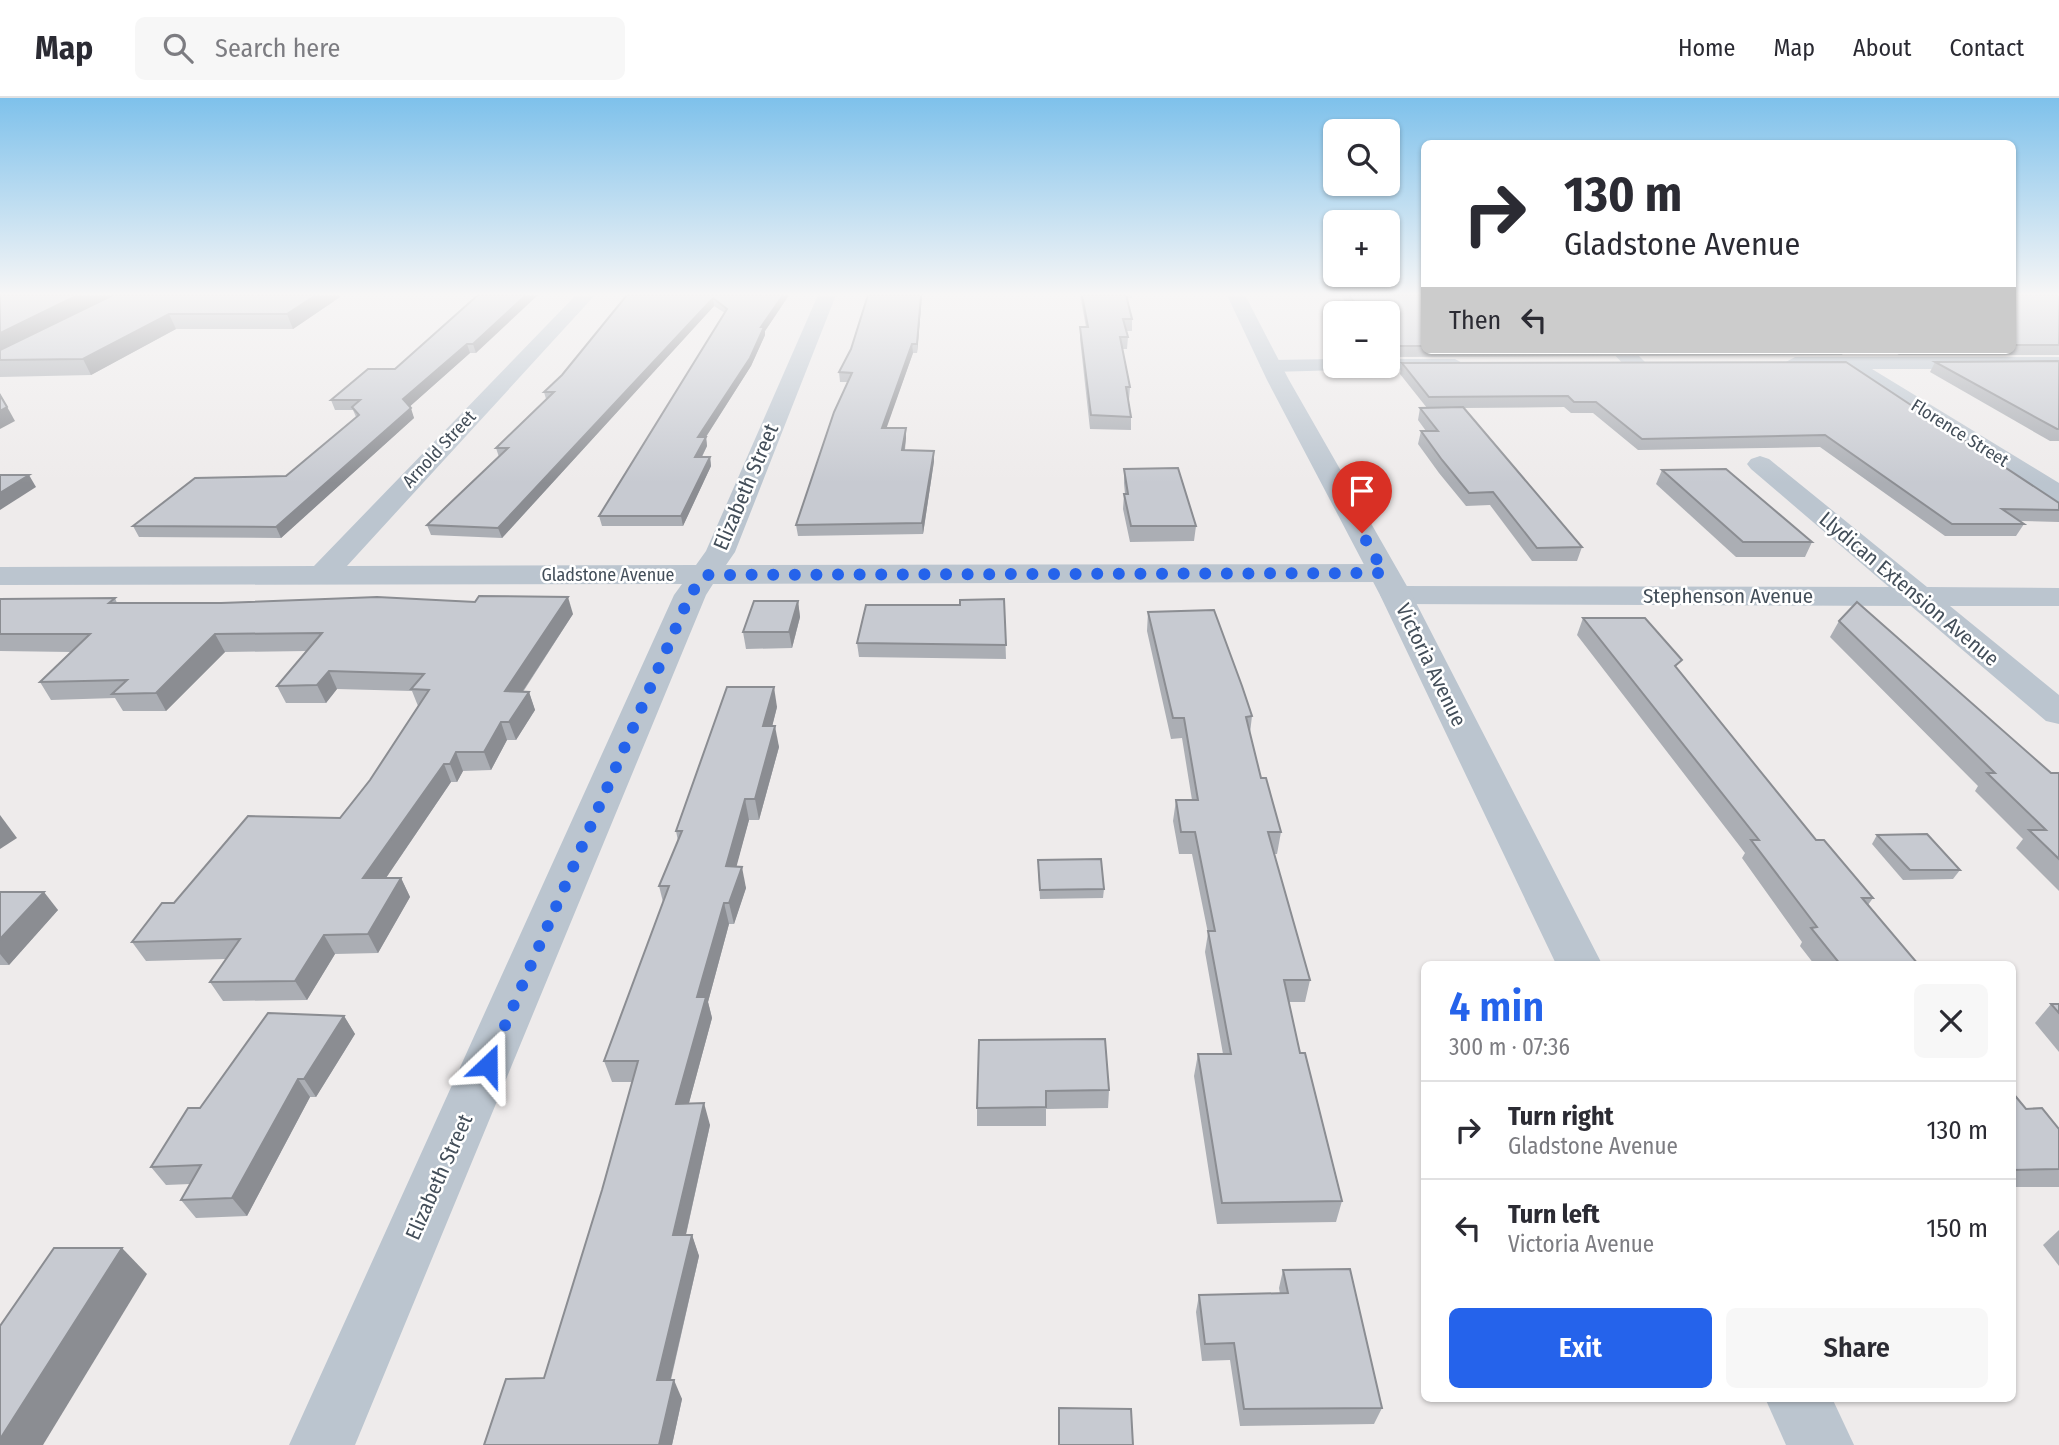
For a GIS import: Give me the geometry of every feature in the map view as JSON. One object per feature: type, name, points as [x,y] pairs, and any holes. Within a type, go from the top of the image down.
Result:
[{"type":"street","name":"Arnold Street","points":[[323,574],[527,358]]},
{"type":"street","name":"Elizabeth Street","points":[[322,1445],[690,595],[720,552],[801,358]]},
{"type":"street","name":"Victoria Avenue","points":[[1267,358],[1390,584],[1578,961]]},
{"type":"street","name":"Florence Street","points":[[1838,358],[2059,494]]},
{"type":"street","points":[[1778,363],[2059,361]]},
{"type":"street","points":[[1271,366],[1323,365]]},
{"type":"street","points":[[1400,365],[1470,365]]},
{"type":"street","name":"Llydican Extension Avenue","points":[[1760,464],[2059,713]]},
{"type":"street","name":"Gladstone Avenue","points":[[0,576],[705,575],[1390,584]]},
{"type":"street","name":"Stephenson Avenue","points":[[1390,584],[2059,597]]},
{"type":"street","points":[[1799,1402],[1821,1445]]},
{"type":"building","points":[[0,358],[85,358],[83,359],[0,360]]},
{"type":"building","points":[[407,358],[451,358],[403,399],[411,408],[276,527],[133,526],[195,478],[286,476],[359,415],[352,407],[360,400],[331,400],[368,369],[395,369]]},
{"type":"building","points":[[576,358],[657,358],[498,528],[427,525],[508,448],[496,448],[554,392],[544,392]]},
{"type":"building","points":[[697,358],[750,358],[698,437],[706,437],[695,457],[710,457],[681,516],[599,516]]},
{"type":"building","points":[[846,358],[907,358],[882,428],[906,428],[902,450],[934,451],[922,523],[796,525],[834,412],[852,373],[839,372]]},
{"type":"building","points":[[1084,358],[1124,358],[1130,387],[1126,387],[1131,417],[1091,415]]},
{"type":"building","points":[[2059,361],[2059,429],[1935,362]]},
{"type":"building","points":[[1846,362],[2059,503],[2059,510],[2002,509],[2024,524],[1952,524],[1825,435],[1642,439],[1596,402],[1574,402],[1568,396],[1429,397],[1402,363]]},
{"type":"building","points":[[0,395],[7,407],[0,411]]},
{"type":"building","points":[[1463,407],[1582,547],[1537,548],[1493,492],[1469,493],[1421,431],[1438,431],[1420,408]]},
{"type":"building","points":[[1178,468],[1196,526],[1131,526],[1124,494],[1128,494],[1124,469]]},
{"type":"building","points":[[1726,469],[1812,542],[1743,542],[1662,470]]},
{"type":"building","points":[[0,475],[29,475],[0,493]]},
{"type":"building","points":[[479,596],[568,597],[505,691],[529,692],[509,722],[501,722],[484,752],[456,752],[450,764],[444,764],[363,878],[401,878],[368,934],[324,935],[295,981],[210,982],[240,939],[132,942],[162,903],[174,903],[248,816],[340,818],[370,780],[429,690],[411,689],[424,674],[329,671],[317,685],[277,686],[322,633],[215,634],[156,693],[112,694],[127,680],[40,682],[90,634],[0,634],[0,599],[115,598],[109,603],[221,603],[377,597],[475,602]]},
{"type":"building","points":[[1004,599],[1006,645],[857,643],[866,605],[960,605],[960,600]]},
{"type":"building","points":[[754,601],[798,601],[789,632],[743,632]]},
{"type":"building","points":[[1857,602],[2051,773],[2059,773],[2059,859],[2029,830],[2046,830],[1987,773],[1995,773],[1839,621]]},
{"type":"building","points":[[1214,610],[1252,716],[1246,717],[1261,778],[1266,778],[1281,832],[1268,832],[1310,980],[1284,980],[1300,1053],[1305,1053],[1342,1201],[1222,1203],[1198,1054],[1231,1054],[1208,931],[1215,931],[1195,832],[1181,832],[1176,800],[1198,800],[1184,718],[1173,718],[1148,612]]},
{"type":"building","points":[[1583,618],[1645,618],[1682,660],[1675,666],[1816,840],[1824,840],[1873,898],[1862,898],[1915,961],[1838,961],[1811,928],[1817,927],[1751,840],[1759,840]]},
{"type":"building","points":[[727,687],[774,687],[763,726],[775,726],[755,799],[745,799],[726,866],[742,867],[729,903],[724,903],[697,997],[706,997],[676,1104],[704,1103],[673,1235],[692,1235],[657,1380],[674,1380],[659,1445],[484,1445],[506,1379],[544,1378],[602,1190],[638,1061],[604,1061],[669,886],[659,886],[682,831],[676,831]]},
{"type":"building","points":[[1927,834],[1960,870],[1910,870],[1877,835]]},
{"type":"building","points":[[1101,859],[1104,889],[1040,890],[1038,860]]},
{"type":"building","points":[[0,892],[44,892],[0,939]]},
{"type":"building","points":[[2051,1004],[2059,1004],[2059,1013]]},
{"type":"building","points":[[268,1013],[344,1016],[304,1079],[298,1079],[232,1198],[181,1200],[201,1165],[151,1167],[188,1108],[200,1108]]},
{"type":"building","points":[[1105,1039],[1109,1090],[1046,1091],[1046,1107],[977,1108],[979,1040]]},
{"type":"building","points":[[2016,1097],[2026,1109],[2042,1108],[2059,1129],[2059,1169],[2016,1170]]},
{"type":"building","points":[[54,1248],[122,1248],[0,1439],[0,1326]]},
{"type":"building","points":[[1350,1269],[1382,1408],[1244,1409],[1234,1343],[1205,1344],[1199,1295],[1288,1293],[1283,1270]]},
{"type":"building","points":[[1059,1408],[1131,1409],[1133,1445],[1059,1445]]},
{"type":"route","points":[[488,1065],[690,595],[705,575],[1384,573],[1362,533]]}]
